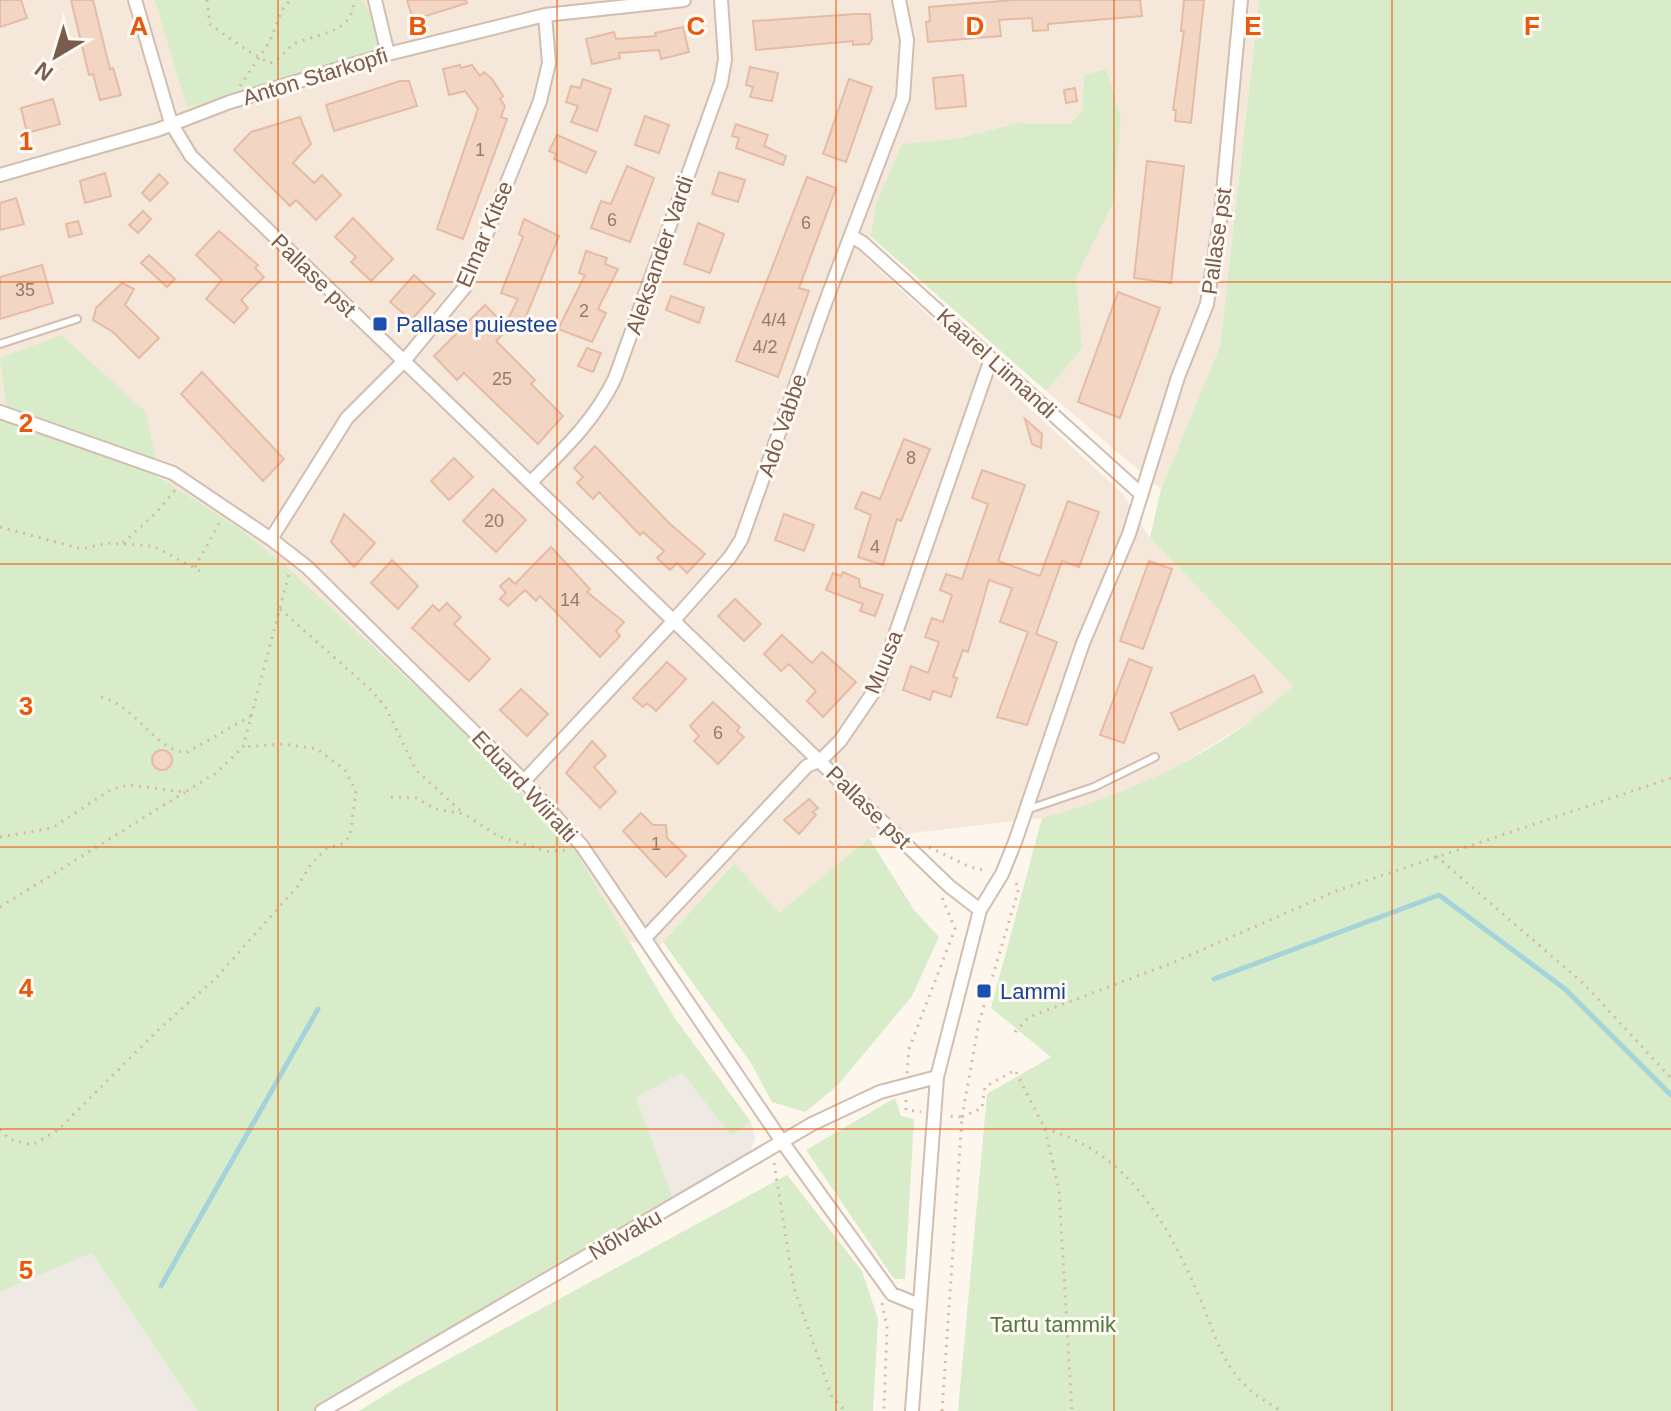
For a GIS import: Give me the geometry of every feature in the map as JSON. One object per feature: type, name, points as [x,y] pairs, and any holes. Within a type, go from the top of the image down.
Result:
[{"type":"street","name":"Pallase pst","points":[[135,0],[171,123],[191,156],[949,886],[980,910],[1002,874],[1026,810],[1141,494],[1178,377],[1207,304],[1221,213],[1241,0]]},
{"type":"street","points":[[375,0],[388,54]]},
{"type":"street","name":"Anton Starkopfi","points":[[0,175],[388,54],[545,15],[684,0]]},
{"type":"street","name":"Aleksander Vardi","points":[[531,482],[588,424],[602,406],[615,378],[721,83],[725,59],[721,0]]},
{"type":"street","name":"Ado Vabbe","points":[[524,781],[730,557],[741,540],[903,98],[907,40],[899,0]]},
{"type":"street","name":"Elmar Kitse","points":[[271,539],[347,418],[404,361],[465,287],[540,101],[549,63],[545,15]]},
{"type":"street","name":"Kaarel Liimandi","points":[[851,236],[863,243],[1141,494]]},
{"type":"street","name":"Muusa","points":[[645,938],[807,766],[821,760],[840,741],[877,687],[991,359]]},
{"type":"street","name":"Eduard Wiiralti","points":[[0,412],[131,455],[183,480],[293,555],[524,781],[582,846],[783,1143],[892,1294],[919,1305]]},
{"type":"street","points":[[912,1411],[937,1077],[980,910]]},
{"type":"street","name":"Nõlvaku","points":[[322,1411],[844,1107],[937,1077]]},
{"type":"lane","points":[[0,344],[77,319]]},
{"type":"lane","points":[[1026,810],[1094,787],[1155,757]]},
{"type":"path","points":[[207,0],[210,24],[236,39],[256,58],[276,61],[299,42],[337,30],[354,6],[354,0]]},
{"type":"path","points":[[230,102],[270,41],[282,10],[290,0]]},
{"type":"path","points":[[123,543],[156,513],[183,480]]},
{"type":"path","points":[[195,567],[212,543],[226,509]]},
{"type":"path","points":[[0,527],[82,549],[123,543],[153,546],[204,573]]},
{"type":"path","points":[[0,907],[216,773],[243,747],[293,555]]},
{"type":"path","points":[[280,609],[373,692],[386,708],[416,770],[464,814],[498,836],[549,852],[582,846]]},
{"type":"path","points":[[101,697],[125,707],[168,747],[186,753],[251,716]]},
{"type":"path","points":[[0,1129],[9,1139],[32,1145],[58,1130],[157,1031],[216,978],[297,887],[311,864],[326,849],[344,843],[350,836],[356,791],[345,770],[317,749],[284,744],[243,747]]},
{"type":"path","points":[[1015,1032],[1029,1017],[1172,963],[1336,891],[1671,778]]},
{"type":"path","points":[[0,837],[52,828],[112,789],[129,785],[185,792]]},
{"type":"path","points":[[391,797],[416,798],[436,809],[464,814]]},
{"type":"path","points":[[1436,856],[1584,984],[1671,1078]]},
{"type":"path","points":[[970,867],[949,886],[942,898],[955,929],[909,1049],[906,1110],[962,1117],[982,1108],[985,1087],[1015,1070],[1045,1129],[1059,1190],[1072,1411]]},
{"type":"path","points":[[942,1411],[962,1117]]},
{"type":"path","points":[[1045,1129],[1073,1136],[1118,1166],[1149,1199],[1199,1295],[1227,1363],[1246,1386],[1281,1411]]},
{"type":"path","points":[[773,1161],[794,1288],[832,1397],[845,1411]]},
{"type":"path","points":[[882,1301],[887,1327],[884,1411]]},
{"type":"shaded area","points":[[0,0],[1259,0],[1220,346],[1161,489],[1046,391],[1081,348],[1076,277],[1114,201],[1121,118],[1084,75],[1082,111],[1070,124],[1017,123],[956,139],[902,145],[877,201],[865,257],[1123,494],[1150,538],[1293,686],[1262,714],[1173,769],[1105,801],[1042,818],[869,838],[779,913],[733,863],[658,948],[629,941],[575,850],[453,721],[285,565],[240,529],[0,419]]},
{"type":"shaded area","points":[[682,1073],[731,1134],[751,1122],[755,1139],[748,1157],[674,1201],[636,1097]]},
{"type":"shaded area","points":[[92,1253],[198,1411],[0,1411],[0,1292]]},
{"type":"green space","points":[[155,0],[361,0],[370,12],[380,50],[187,108]]},
{"type":"green space","name":"Tartu tammik","points":[[1259,0],[1671,0],[1671,1411],[958,1411],[987,1094],[1051,1057],[991,1008],[1042,818],[1110,796],[1175,767],[1237,731],[1293,686],[1150,538],[1161,489],[1220,346]]},
{"type":"green space","points":[[1106,69],[1121,118],[1114,201],[1076,277],[1082,348],[1046,391],[870,236],[877,201],[902,144],[956,139],[1017,123],[1070,124],[1082,111],[1084,75]]},
{"type":"green space","points":[[61,335],[146,412],[158,471],[140,465],[240,529],[285,565],[453,721],[575,850],[674,1017],[751,1122],[731,1135],[682,1073],[636,1097],[674,1201],[316,1411],[198,1411],[92,1253],[0,1292],[0,419],[15,424],[6,406],[0,358]]},
{"type":"green space","points":[[869,838],[914,910],[939,937],[912,996],[838,1085],[805,1112],[772,1102],[751,1063],[663,942],[734,863],[779,913]]},
{"type":"green space","points":[[895,1098],[901,1116],[914,1119],[905,1279],[894,1279],[806,1150]]},
{"type":"green space","points":[[787,1175],[862,1271],[878,1319],[873,1411],[359,1411],[401,1385]]},
{"type":"building","points":[[0,0],[21,0],[27,18],[0,27]]},
{"type":"building","points":[[71,0],[93,0],[110,69],[113,68],[121,95],[100,100],[93,74],[89,75]]},
{"type":"building","points":[[407,0],[466,0],[467,3],[413,20]]},
{"type":"building","points":[[1013,0],[1140,0],[1142,16],[1048,24],[1048,30],[1033,31],[1032,18],[999,20],[1001,36],[928,42],[926,22],[930,21],[929,7]]},
{"type":"building","points":[[1184,0],[1204,0],[1191,123],[1175,121],[1176,110],[1173,110],[1184,31],[1181,31]]},
{"type":"building","points":[[870,14],[872,39],[869,44],[853,45],[853,41],[756,50],[753,21]]},
{"type":"building","points":[[683,27],[689,52],[661,59],[659,50],[619,53],[620,58],[592,64],[586,39],[614,32],[616,39],[656,36],[655,33]]},
{"type":"building","points":[[460,65],[461,68],[472,65],[480,76],[484,72],[492,79],[503,96],[500,99],[505,106],[501,117],[507,119],[463,239],[437,229],[478,109],[465,91],[449,95],[443,69]]},
{"type":"building","points":[[750,67],[778,73],[772,101],[750,97],[753,87],[746,85]]},
{"type":"building","points":[[963,75],[966,106],[936,109],[933,78]]},
{"type":"building","points":[[583,79],[611,89],[597,131],[571,122],[578,106],[566,102],[571,86],[580,88]]},
{"type":"building","points":[[849,79],[872,87],[846,162],[823,154]]},
{"type":"building","points":[[400,81],[409,81],[417,106],[334,131],[326,105]]},
{"type":"building","points":[[1075,88],[1077,101],[1066,103],[1064,90]]},
{"type":"building","points":[[53,99],[60,124],[27,133],[21,108]]},
{"type":"building","points":[[645,116],[669,125],[659,153],[635,145]]},
{"type":"building","points":[[300,117],[311,144],[293,163],[314,183],[322,175],[341,195],[316,220],[296,200],[290,206],[234,150],[251,132]]},
{"type":"building","points":[[736,124],[768,135],[764,146],[786,156],[783,165],[736,148],[739,138],[732,136]]},
{"type":"building","points":[[557,135],[596,152],[586,173],[554,159],[556,154],[549,151]]},
{"type":"building","points":[[1147,161],[1184,166],[1171,283],[1134,278]]},
{"type":"building","points":[[627,166],[654,178],[630,242],[591,228],[601,201],[611,204]]},
{"type":"building","points":[[719,172],[745,180],[738,202],[712,194]]},
{"type":"building","points":[[105,173],[111,196],[85,203],[80,181]]},
{"type":"building","points":[[159,174],[168,183],[150,201],[142,193]]},
{"type":"building","points":[[807,177],[836,188],[799,288],[809,291],[778,377],[736,361]]},
{"type":"building","points":[[16,198],[24,224],[0,230],[0,203]]},
{"type":"building","points":[[143,211],[151,219],[138,233],[129,225]]},
{"type":"building","points":[[353,218],[393,259],[371,281],[351,262],[356,257],[335,237]]},
{"type":"building","points":[[524,219],[559,236],[525,319],[520,317],[496,341],[535,380],[531,384],[563,416],[538,444],[464,373],[457,380],[434,356],[485,305],[505,325],[518,299],[501,293],[523,237],[519,234]]},
{"type":"building","points":[[78,221],[82,234],[69,237],[66,224]]},
{"type":"building","points":[[698,223],[724,234],[710,273],[684,264]]},
{"type":"building","points":[[219,231],[258,265],[255,268],[264,277],[241,300],[248,308],[234,323],[206,299],[222,280],[196,255]]},
{"type":"building","points":[[586,251],[607,258],[605,264],[618,269],[598,309],[606,313],[592,342],[558,329],[585,275],[579,273]]},
{"type":"building","points":[[149,255],[175,279],[167,287],[141,263]]},
{"type":"building","points":[[42,265],[53,303],[0,319],[0,277]]},
{"type":"building","points":[[414,275],[435,294],[411,320],[390,302]]},
{"type":"building","points":[[122,283],[134,289],[125,305],[159,338],[139,358],[113,332],[93,320],[96,308]]},
{"type":"building","points":[[1118,292],[1160,308],[1120,418],[1078,402]]},
{"type":"building","points":[[671,296],[704,308],[699,323],[666,310]]},
{"type":"building","points":[[587,348],[601,353],[593,372],[578,366]]},
{"type":"building","points":[[202,372],[284,459],[263,481],[181,394]]},
{"type":"building","points":[[1025,419],[1042,434],[1041,448],[1032,444]]},
{"type":"building","points":[[904,439],[930,449],[901,521],[897,519],[883,565],[858,557],[871,515],[855,508],[862,492],[880,499]]},
{"type":"building","points":[[595,446],[670,524],[705,554],[687,573],[677,563],[670,570],[657,558],[664,551],[643,532],[640,535],[599,492],[593,499],[577,483],[583,477],[574,468]]},
{"type":"building","points":[[454,458],[473,477],[449,500],[431,481]]},
{"type":"building","points":[[982,470],[1025,485],[998,561],[1040,576],[1068,501],[1099,512],[1079,567],[1062,561],[1036,634],[1057,642],[1027,725],[997,717],[1028,632],[1000,622],[1012,588],[989,580],[968,652],[963,650],[953,677],[957,678],[951,697],[933,691],[930,700],[903,690],[911,666],[928,673],[939,642],[925,637],[932,618],[943,622],[952,595],[940,590],[946,574],[962,579],[988,504],[972,498]]},
{"type":"building","points":[[493,489],[526,520],[496,552],[463,521]]},
{"type":"building","points":[[344,514],[375,543],[354,567],[331,542]]},
{"type":"building","points":[[784,514],[814,525],[804,551],[775,540]]},
{"type":"building","points":[[551,547],[590,589],[587,592],[624,622],[616,631],[620,636],[600,657],[540,596],[536,601],[525,590],[508,606],[500,599],[506,593],[500,586],[509,578],[515,584]]},
{"type":"building","points":[[392,560],[418,586],[398,609],[371,583]]},
{"type":"building","points":[[1149,561],[1172,569],[1143,649],[1120,641]]},
{"type":"building","points":[[843,572],[859,579],[860,587],[883,595],[875,616],[860,611],[863,604],[826,590],[833,573],[841,576]]},
{"type":"building","points":[[735,599],[761,624],[744,641],[718,616]]},
{"type":"building","points":[[447,603],[461,617],[454,624],[490,659],[469,681],[412,628],[433,605],[439,611]]},
{"type":"building","points":[[782,635],[812,663],[822,652],[856,682],[823,717],[807,701],[816,691],[789,664],[781,671],[764,654]]},
{"type":"building","points":[[1129,659],[1152,668],[1124,743],[1100,735]]},
{"type":"building","points":[[667,662],[686,679],[656,711],[647,703],[643,707],[633,698]]},
{"type":"building","points":[[1254,675],[1262,692],[1179,730],[1171,713]]},
{"type":"building","points":[[521,689],[548,714],[527,736],[500,710]]},
{"type":"building","points":[[713,702],[740,727],[737,731],[744,737],[718,764],[694,741],[699,736],[690,726]]},
{"type":"building","points":[[592,741],[606,756],[594,767],[616,792],[600,808],[566,773]]},
{"type":"building","points":[[162,750],[169,753],[172,760],[169,767],[162,770],[155,767],[152,760],[155,753]]},
{"type":"building","points":[[809,799],[818,808],[813,812],[816,815],[799,834],[784,820]]},
{"type":"building","points":[[641,813],[653,825],[666,825],[667,838],[686,856],[666,877],[623,831]]},
{"type":"waterway","points":[[1214,979],[1439,895],[1565,989],[1671,1095]]},
{"type":"waterway","points":[[161,1286],[318,1009]]},
{"type":"place","name":"Pallase puiestee","points":[[380,324]]},
{"type":"place","name":"Lammi","points":[[984,991]]}]
